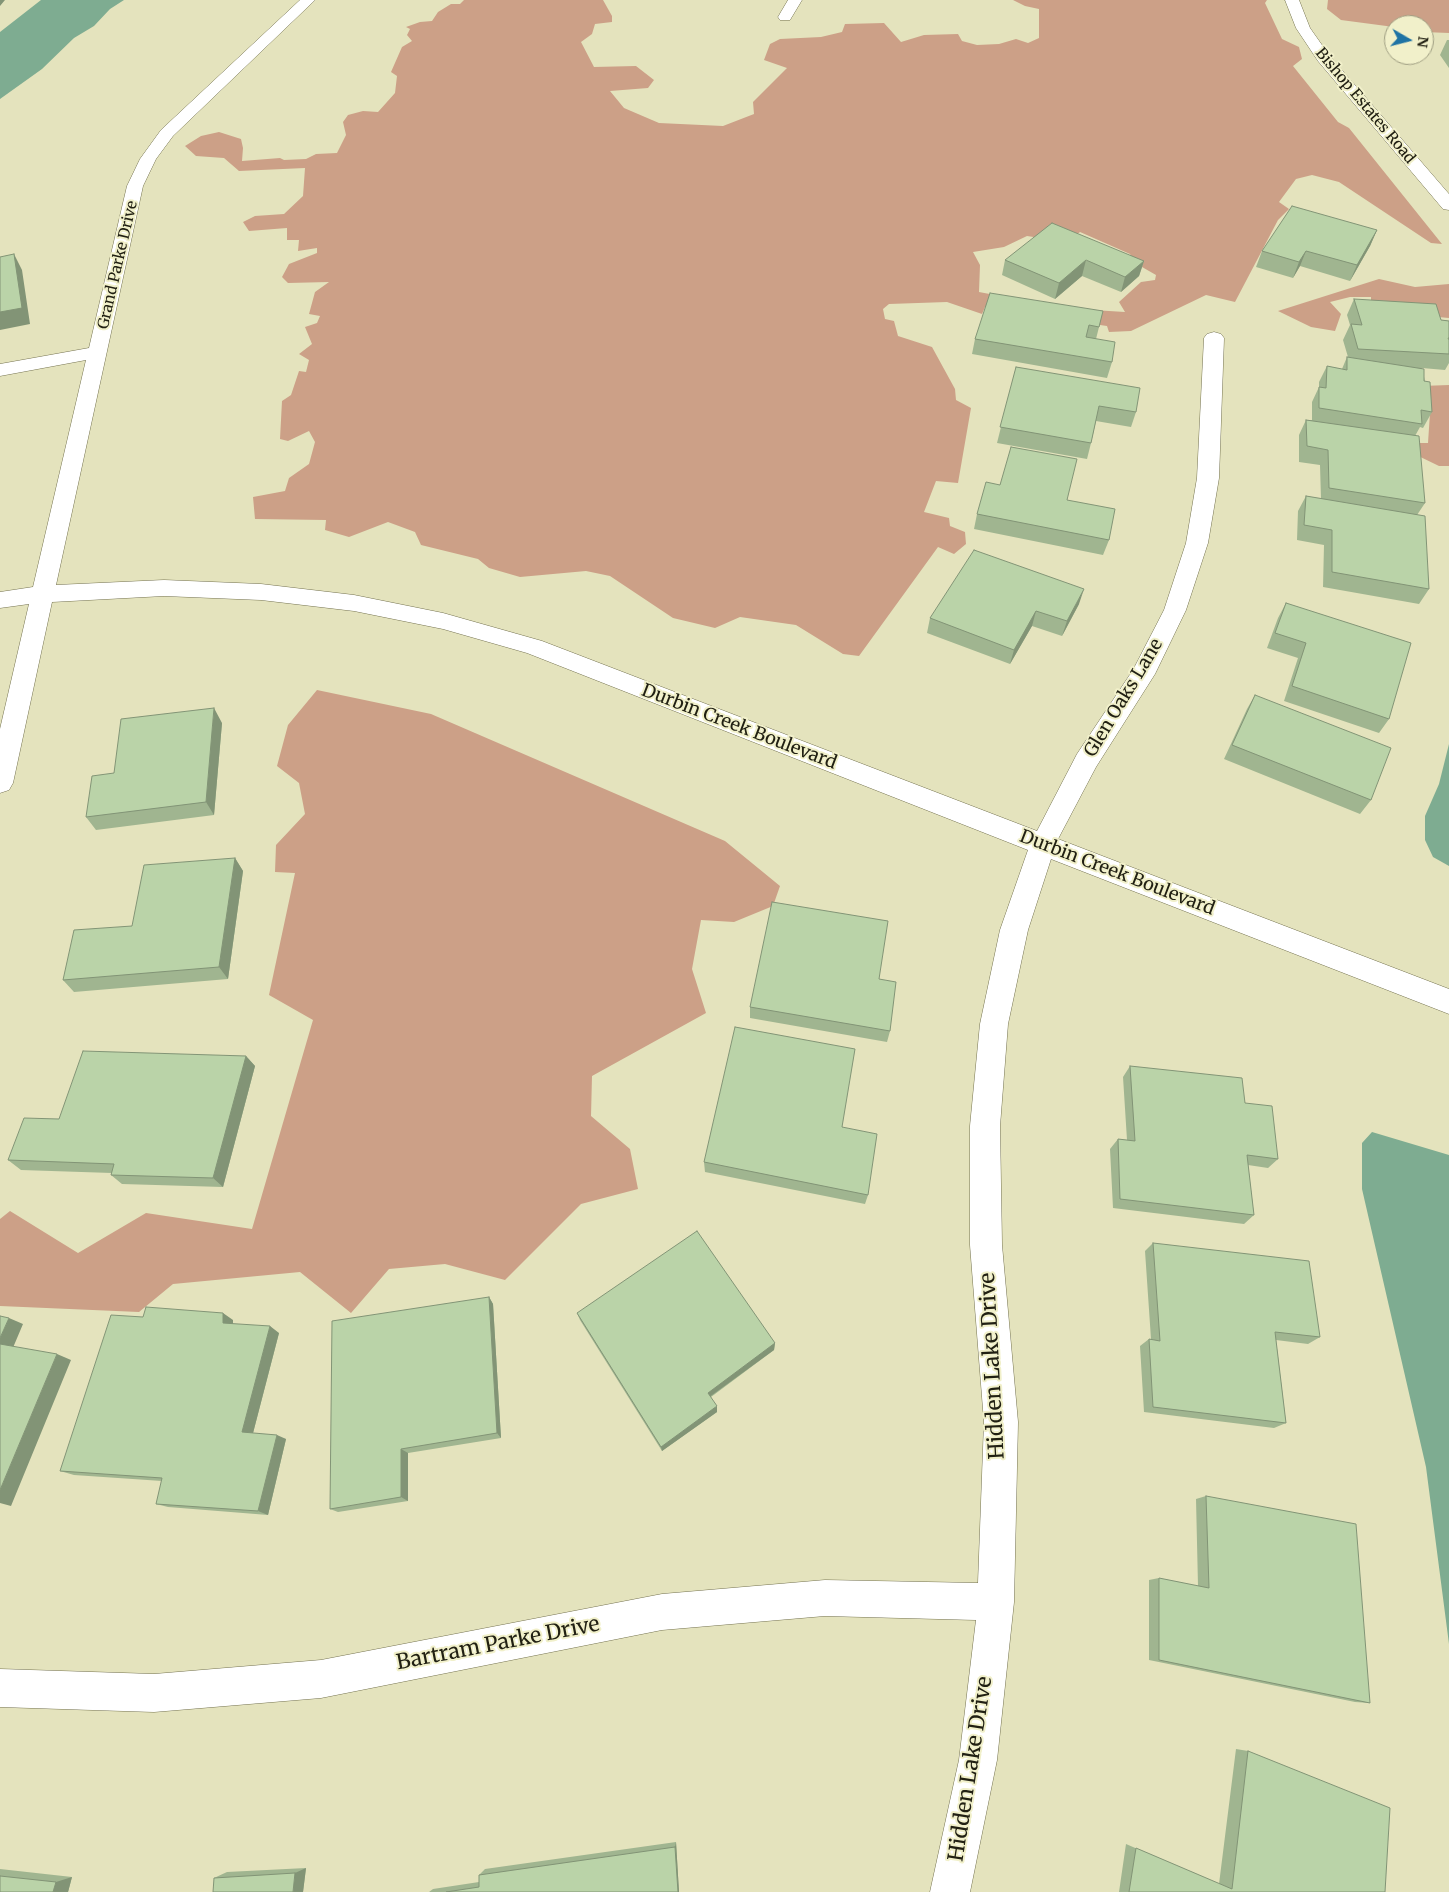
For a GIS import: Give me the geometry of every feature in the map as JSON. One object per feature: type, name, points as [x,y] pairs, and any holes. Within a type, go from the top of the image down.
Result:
[{"type":"street","name":"Grand Parke Drive","points":[[43,594],[135,186],[148,159],[167,133],[308,0]]},
{"type":"street","points":[[785,17],[795,0]]},
{"type":"street","name":"Bishop Estates Road","points":[[1292,0],[1303,28],[1323,58],[1449,205]]},
{"type":"street","name":"Glen Oaks Lane","points":[[1043,844],[1086,761],[1143,674],[1174,610],[1197,543],[1208,478],[1214,338]]},
{"type":"street","points":[[0,370],[98,352]]},
{"type":"street","name":"Durbin Creek Boulevard","points":[[0,600],[43,594],[164,588],[261,592],[354,603],[443,621],[534,647],[1449,1002]]},
{"type":"street","points":[[0,783],[43,594]]},
{"type":"street","name":"Hidden Lake Drive","points":[[950,1892],[978,1760],[996,1602],[1000,1422],[986,1245],[985,1126],[996,1015],[1014,930],[1043,844]]},
{"type":"street","name":"Bartram Parke Drive","points":[[0,1688],[154,1694],[311,1680],[662,1612],[825,1598],[996,1602]]},
{"type":"shaded area","points":[[41,0],[124,0],[110,9],[94,26],[74,38],[42,69],[0,99],[0,32]]},
{"type":"shaded area","points":[[464,0],[603,0],[612,16],[612,22],[595,24],[592,34],[581,42],[594,67],[636,66],[654,80],[648,88],[610,91],[624,108],[659,123],[723,126],[754,114],[753,102],[787,68],[764,60],[770,44],[780,39],[821,37],[842,32],[845,24],[884,23],[901,42],[924,35],[958,34],[962,41],[977,45],[999,44],[1016,39],[1028,43],[1039,38],[1039,9],[1025,6],[1013,0],[1267,0],[1265,3],[1282,39],[1299,47],[1302,59],[1293,66],[1338,122],[1349,128],[1442,244],[1431,243],[1339,182],[1312,175],[1296,179],[1279,202],[1289,209],[1278,220],[1235,302],[1206,295],[1131,331],[1109,332],[1107,326],[1072,321],[1077,309],[1125,312],[1119,302],[1141,282],[1155,280],[1156,275],[1135,263],[1130,254],[1080,232],[1067,242],[1027,236],[1004,247],[973,252],[980,265],[979,292],[1011,298],[1041,316],[985,307],[982,314],[947,302],[889,304],[883,309],[885,319],[894,321],[898,336],[932,347],[955,389],[956,400],[971,408],[958,483],[936,481],[924,512],[949,518],[950,526],[965,532],[966,544],[954,554],[938,547],[859,656],[843,654],[796,625],[740,617],[715,628],[673,618],[610,576],[586,571],[520,577],[489,568],[478,559],[421,545],[415,532],[388,522],[349,537],[325,530],[326,520],[255,519],[253,497],[285,491],[289,478],[309,464],[315,442],[309,431],[288,441],[280,439],[282,401],[291,395],[299,371],[306,372],[309,360],[299,354],[312,344],[305,327],[317,323],[320,316],[309,314],[315,292],[329,282],[288,283],[282,277],[289,264],[317,253],[317,248],[298,251],[299,240],[287,240],[287,228],[249,231],[243,222],[255,216],[284,214],[303,196],[305,168],[239,171],[224,158],[196,156],[185,146],[201,136],[219,132],[241,139],[243,148],[242,161],[280,158],[284,160],[306,159],[316,154],[337,153],[346,135],[343,122],[348,115],[363,111],[378,112],[395,93],[397,76],[391,72],[402,47],[412,41],[407,35],[410,29],[406,27],[420,22],[432,21],[438,12],[451,4],[460,4]]},
{"type":"shaded area","points":[[1328,0],[1449,0],[1449,33],[1434,32],[1434,15],[1384,15],[1384,26],[1341,20],[1327,9]]},
{"type":"shaded area","points":[[1379,279],[1415,287],[1449,284],[1449,318],[1371,311],[1371,297],[1350,297],[1330,302],[1341,314],[1335,331],[1311,327],[1278,311]]},
{"type":"shaded area","points":[[1449,385],[1449,466],[1439,466],[1406,450],[1405,443],[1428,443],[1430,413],[1422,386]]},
{"type":"shaded area","points":[[317,690],[431,714],[725,841],[780,886],[773,906],[734,922],[701,920],[692,969],[706,1013],[592,1076],[591,1116],[630,1149],[638,1189],[581,1204],[505,1280],[445,1264],[389,1269],[351,1313],[300,1272],[173,1284],[139,1312],[0,1306],[0,1219],[10,1211],[78,1253],[146,1213],[252,1229],[313,1020],[269,995],[295,873],[275,872],[276,845],[305,814],[299,783],[277,766],[288,725]]},
{"type":"shaded area","points":[[1449,744],[1449,866],[1433,857],[1425,840],[1425,816],[1439,784]]},
{"type":"shaded area","points":[[1372,1132],[1449,1155],[1449,1644],[1426,1467],[1362,1189],[1362,1143]]},
{"type":"building","points":[[1292,206],[1377,230],[1357,265],[1306,251],[1299,262],[1262,251]]},
{"type":"building","points":[[1052,223],[1144,261],[1125,277],[1086,260],[1059,283],[1005,260]]},
{"type":"building","points":[[14,254],[22,308],[0,312],[0,257]]},
{"type":"building","points":[[990,293],[1103,311],[1099,327],[1089,325],[1086,337],[1115,342],[1112,362],[975,339]]},
{"type":"building","points":[[1354,299],[1436,304],[1441,320],[1449,321],[1449,354],[1358,349],[1351,324],[1362,325]]},
{"type":"building","points":[[1347,357],[1424,369],[1424,381],[1430,382],[1432,412],[1421,410],[1422,424],[1319,408],[1319,387],[1326,388],[1327,366],[1347,370]]},
{"type":"building","points":[[1016,367],[1140,388],[1136,412],[1099,406],[1091,443],[1000,427]]},
{"type":"building","points":[[1306,420],[1419,436],[1425,503],[1329,488],[1328,450],[1307,446]]},
{"type":"building","points":[[1011,447],[1077,459],[1067,500],[1115,509],[1109,540],[977,514],[986,482],[1000,485]]},
{"type":"building","points":[[1306,496],[1425,516],[1429,589],[1332,572],[1332,530],[1304,525]]},
{"type":"building","points":[[974,550],[1084,589],[1067,621],[1036,611],[1014,650],[930,618]]},
{"type":"building","points":[[1286,603],[1411,643],[1389,719],[1292,686],[1306,643],[1275,633]]},
{"type":"building","points":[[1255,695],[1391,748],[1371,800],[1232,745]]},
{"type":"building","points":[[214,708],[206,802],[86,817],[92,776],[114,773],[121,719]]},
{"type":"building","points":[[235,858],[219,967],[63,980],[74,930],[132,926],[144,865]]},
{"type":"building","points":[[772,902],[888,921],[879,979],[896,982],[890,1031],[750,1007]]},
{"type":"building","points":[[735,1027],[855,1049],[842,1127],[877,1134],[868,1195],[704,1162]]},
{"type":"building","points":[[83,1051],[246,1056],[213,1178],[111,1175],[114,1164],[8,1160],[24,1118],[59,1119]]},
{"type":"building","points":[[1130,1066],[1242,1078],[1245,1103],[1272,1106],[1278,1159],[1247,1155],[1254,1215],[1120,1199],[1118,1139],[1135,1141]]},
{"type":"building","points":[[697,1231],[775,1343],[708,1393],[717,1406],[661,1447],[577,1313]]},
{"type":"building","points":[[1153,1243],[1309,1261],[1320,1337],[1275,1332],[1286,1423],[1153,1407],[1149,1339],[1160,1341]]},
{"type":"building","points":[[489,1297],[497,1433],[401,1449],[401,1497],[330,1509],[332,1321]]},
{"type":"building","points":[[146,1307],[223,1313],[223,1323],[270,1326],[242,1432],[277,1435],[258,1511],[156,1504],[162,1478],[60,1471],[111,1315],[143,1317]]},
{"type":"building","points":[[0,1316],[9,1318],[0,1338]]},
{"type":"building","points":[[0,1344],[57,1354],[0,1490]]},
{"type":"building","points":[[1206,1496],[1356,1524],[1370,1703],[1159,1660],[1159,1578],[1209,1588]]},
{"type":"building","points":[[1248,1751],[1390,1808],[1385,1892],[1129,1892],[1136,1848],[1232,1889]]},
{"type":"building","points":[[675,1847],[678,1892],[446,1892],[479,1887],[479,1875]]},
{"type":"building","points":[[295,1873],[293,1892],[213,1892],[214,1878]]},
{"type":"building","points":[[0,1876],[56,1882],[53,1892],[0,1892]]}]
